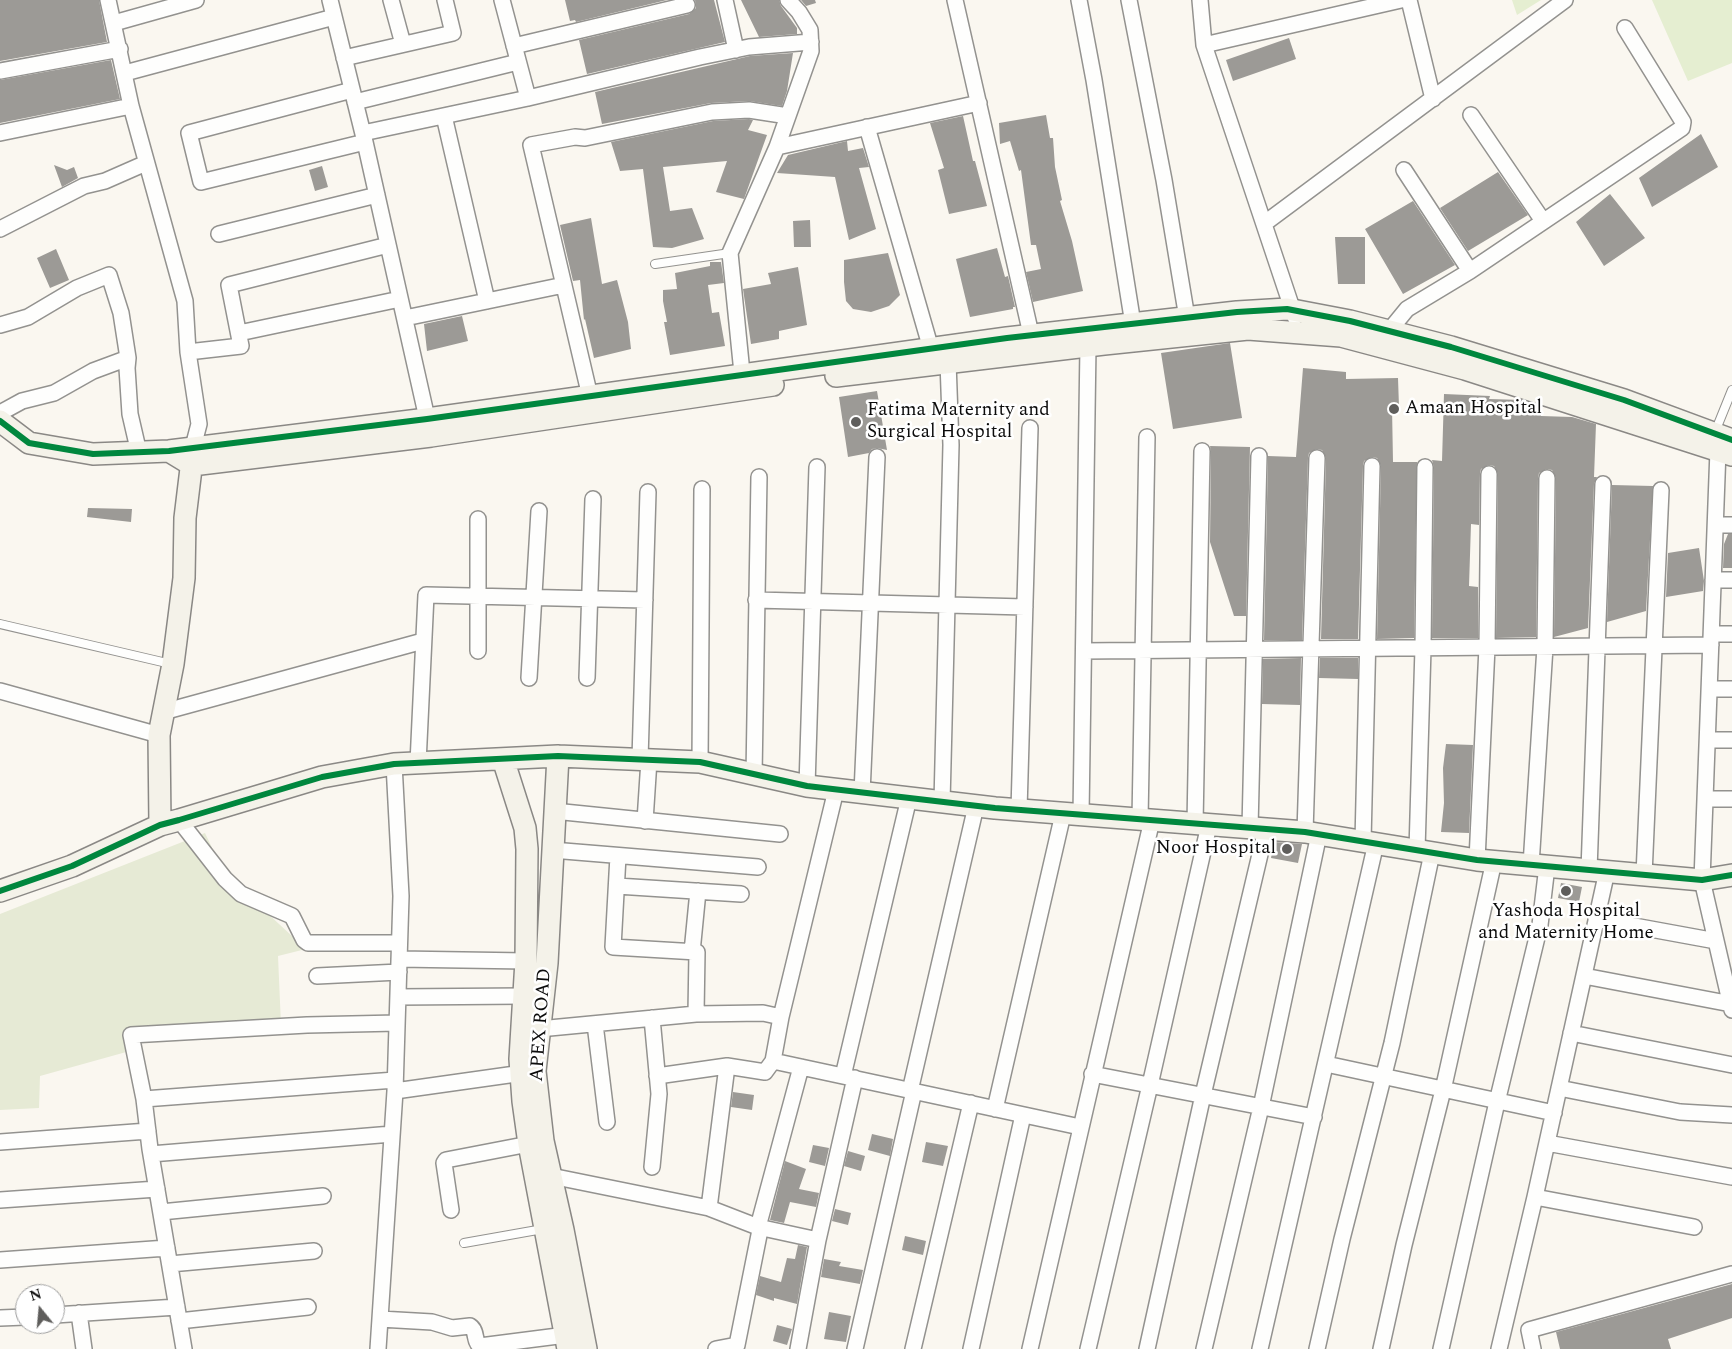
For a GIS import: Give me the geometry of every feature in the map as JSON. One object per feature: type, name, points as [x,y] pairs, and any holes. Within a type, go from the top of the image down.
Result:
[{"type":"street","points":[[108,0],[131,106],[185,301],[188,352],[199,424],[184,518],[184,578],[173,664],[160,735],[170,822],[241,894],[292,916],[304,940],[308,943],[399,943]]},
{"type":"street","points":[[114,23],[196,0]]},
{"type":"street","points":[[330,0],[364,138],[429,427]]},
{"type":"street","points":[[392,0],[403,44]]},
{"type":"street","points":[[344,58],[453,34],[445,0]]},
{"type":"street","points":[[502,0],[528,98]]},
{"type":"street","points":[[725,0],[736,50]]},
{"type":"street","points":[[743,382],[730,253],[777,147],[811,51],[810,30],[799,12],[788,0]]},
{"type":"street","points":[[955,0],[1033,344]]},
{"type":"street","points":[[1079,0],[1134,324]]},
{"type":"street","points":[[1129,0],[1164,180],[1187,318]]},
{"type":"street","points":[[1200,0],[1204,45],[1294,311],[1298,333]]},
{"type":"street","points":[[1204,45],[1401,0]]},
{"type":"street","points":[[1409,0],[1433,99]]},
{"type":"street","points":[[1265,223],[1565,0]]},
{"type":"street","points":[[514,46],[687,5]]},
{"type":"street","points":[[125,73],[334,17]]},
{"type":"street","points":[[1390,331],[1407,309],[1470,271],[1682,128],[1684,125],[1625,28]]},
{"type":"street","points":[[518,62],[189,133],[201,182],[444,116],[749,47],[811,42]]},
{"type":"street","points":[[0,71],[120,49]]},
{"type":"street","points":[[777,147],[979,103]]},
{"type":"street","points":[[0,133],[131,106]]},
{"type":"street","points":[[592,404],[531,145],[575,137],[585,138],[712,112],[749,110],[788,116]]},
{"type":"street","points":[[1472,115],[1543,222]]},
{"type":"street","points":[[444,116],[487,301]]},
{"type":"street","points":[[867,127],[931,348]]},
{"type":"street","points":[[0,229],[84,186],[105,181],[146,163]]},
{"type":"street","points":[[1404,170],[1470,271]]},
{"type":"street","points":[[219,234],[377,195]]},
{"type":"street","points":[[188,352],[241,346],[229,285],[388,244]]},
{"type":"street","points":[[0,325],[28,317],[77,288],[109,275],[120,313],[128,358],[130,414],[139,453]]},
{"type":"street","points":[[404,318],[564,285]]},
{"type":"street","points":[[239,333],[400,299]]},
{"type":"street","points":[[743,382],[813,379],[948,362],[1134,324],[1237,312],[1287,309],[1350,321],[1451,347],[1624,400],[1724,445]]},
{"type":"street","points":[[0,421],[29,443],[93,454],[169,451],[193,456],[429,427],[743,382],[931,348],[1033,344],[1088,346],[1248,329],[1341,336],[1465,369],[1724,445]]},
{"type":"street","points":[[995,1109],[1072,814],[1084,651],[1088,346]]},
{"type":"street","points":[[0,413],[22,401],[54,393],[93,371],[128,358]]},
{"type":"street","points":[[942,802],[951,445],[948,362]]},
{"type":"street","points":[[1019,810],[1030,428]]},
{"type":"street","points":[[1030,1349],[1092,1074],[1146,820],[1143,651],[1147,437]]},
{"type":"street","points":[[1584,976],[1731,1007],[1727,965],[1716,941],[1702,880],[1716,525],[1724,445]]},
{"type":"street","points":[[1088,1349],[1150,1085],[1202,824],[1199,650],[1202,451]]},
{"type":"street","points":[[1148,1349],[1258,828],[1255,650],[1259,456]]},
{"type":"street","points":[[862,792],[877,457]]},
{"type":"street","points":[[1204,1349],[1261,1107],[1312,833],[1310,649],[1317,458]]},
{"type":"street","points":[[1260,1349],[1326,1064],[1369,842],[1367,648],[1372,466]]},
{"type":"street","points":[[807,786],[817,467]]},
{"type":"street","points":[[1316,1349],[1383,1078],[1424,851],[1423,648],[1425,467]]},
{"type":"street","points":[[1381,1349],[1404,1245],[1443,1090],[1485,861],[1489,474]]},
{"type":"street","points":[[754,775],[759,477]]},
{"type":"street","points":[[1441,1349],[1497,1102],[1540,925],[1539,865],[1547,478]]},
{"type":"street","points":[[1499,1349],[1554,1113],[1596,919],[1598,870],[1598,646],[1603,484]]},
{"type":"street","points":[[700,762],[702,489]]},
{"type":"street","points":[[1644,874],[1661,490]]},
{"type":"street","points":[[645,820],[645,600],[648,492]]},
{"type":"street","points":[[587,678],[593,499]]},
{"type":"street","points":[[530,678],[539,511]]},
{"type":"street","points":[[478,519],[478,651]]},
{"type":"street","points":[[1716,525],[1732,525]]},
{"type":"street","points":[[1714,580],[1732,580]]},
{"type":"street","points":[[418,763],[426,595],[645,600]]},
{"type":"street","points":[[756,600],[1025,607]]},
{"type":"street","points":[[1084,651],[1654,646],[1711,640],[1732,634]]},
{"type":"street","points":[[163,712],[423,641]]},
{"type":"street","points":[[1710,688],[1732,689]]},
{"type":"street","points":[[0,691],[160,735]]},
{"type":"street","points":[[1708,740],[1732,740]]},
{"type":"street","points":[[0,891],[72,866],[170,822],[322,777],[394,764],[558,756],[700,762],[807,786],[836,790],[1019,810],[1312,833],[1485,861],[1702,880],[1732,875]]},
{"type":"street","name":"APEX ROAD","points":[[558,756],[546,963],[539,1029],[528,1072],[586,1349]]},
{"type":"street","name":"APEX ROAD","points":[[502,759],[523,820],[527,849],[524,996],[529,1144],[567,1342]]},
{"type":"street","points":[[378,1349],[395,1085],[401,896],[394,764]]},
{"type":"street","points":[[657,1076],[727,1066],[765,1072],[773,1061],[781,1017],[836,790]]},
{"type":"street","points":[[798,1349],[849,1077],[909,798]]},
{"type":"street","points":[[1706,799],[1732,799]]},
{"type":"street","points":[[855,1349],[976,806]]},
{"type":"street","points":[[554,811],[780,834]]},
{"type":"street","points":[[552,850],[758,867]]},
{"type":"street","points":[[618,856],[613,947],[697,952],[696,1014]]},
{"type":"street","points":[[616,886],[741,894]]},
{"type":"street","points":[[692,952],[698,892]]},
{"type":"street","points":[[1596,919],[1716,941]]},
{"type":"street","points":[[317,976],[399,966],[526,961]]},
{"type":"street","points":[[398,996],[524,996]]},
{"type":"street","points":[[539,1029],[696,1014],[763,1013],[781,1017]]},
{"type":"street","points":[[652,1018],[659,1094],[652,1167]]},
{"type":"street","points":[[184,1349],[156,1189],[144,1099],[131,1035],[307,1025],[397,1023]]},
{"type":"street","points":[[595,1024],[607,1122]]},
{"type":"street","points":[[1571,1033],[1732,1065]]},
{"type":"street","points":[[773,1061],[1080,1127]]},
{"type":"street","points":[[1326,1064],[1383,1078],[1554,1113]]},
{"type":"street","points":[[708,1208],[727,1066]]},
{"type":"street","points":[[716,1349],[737,1345],[760,1230],[758,1227],[801,1067]]},
{"type":"street","points":[[144,1099],[395,1085],[528,1072]]},
{"type":"street","points":[[1092,1074],[1314,1117]]},
{"type":"street","points":[[1559,1088],[1680,1112],[1732,1115]]},
{"type":"street","points":[[913,1349],[970,1103]]},
{"type":"street","points":[[971,1349],[1023,1115]]},
{"type":"street","points":[[0,1142],[148,1131]]},
{"type":"street","points":[[151,1154],[392,1134]]},
{"type":"street","points":[[1547,1143],[1732,1177]]},
{"type":"street","points":[[451,1210],[444,1162],[446,1160],[529,1144]]},
{"type":"street","points":[[551,1176],[708,1208],[758,1227],[818,1240]]},
{"type":"street","points":[[0,1200],[156,1189]]},
{"type":"street","points":[[160,1212],[323,1196]]},
{"type":"street","points":[[1535,1197],[1694,1227]]},
{"type":"street","points":[[0,1260],[167,1248]]},
{"type":"street","points":[[170,1264],[314,1250]]},
{"type":"street","points":[[1533,1349],[1529,1330],[1732,1274]]},
{"type":"street","points":[[65,1314],[178,1314],[308,1308]]},
{"type":"street","points":[[79,1313],[84,1349]]},
{"type":"street","points":[[0,1318],[15,1317]]},
{"type":"street","points":[[380,1320],[432,1322],[452,1328],[470,1326],[475,1331],[476,1341],[480,1346],[567,1342]]},
{"type":"lane","points":[[655,264],[730,253]]},
{"type":"lane","points":[[1724,445],[1732,390]]},
{"type":"lane","points":[[0,624],[173,664]]},
{"type":"lane","points":[[464,1243],[545,1228]]},
{"type":"green space","points":[[1512,0],[1541,0],[1517,15]]},
{"type":"green space","points":[[1652,0],[1732,0],[1732,63],[1688,81]]},
{"type":"green space","points":[[205,833],[224,873],[306,949],[278,956],[281,1025],[140,1035],[137,1049],[40,1076],[39,1108],[0,1110],[0,914]]},
{"type":"building","points":[[0,0],[99,0],[107,42],[0,61]]},
{"type":"building","points":[[565,0],[667,0],[576,22],[575,20],[570,21]]},
{"type":"building","points":[[695,0],[714,0],[725,42],[587,74],[579,40],[689,14],[696,8]]},
{"type":"building","points":[[741,0],[779,0],[781,6],[797,28],[797,34],[759,37]]},
{"type":"building","points":[[801,0],[815,0],[816,3],[806,6]]},
{"type":"building","points":[[1289,38],[1296,59],[1233,81],[1226,60]]},
{"type":"building","points":[[793,53],[787,91],[782,106],[749,101],[711,103],[602,124],[595,92],[750,56]]},
{"type":"building","points":[[111,60],[120,99],[0,123],[0,80]]},
{"type":"building","points":[[1046,115],[1050,138],[1053,138],[1055,167],[1062,200],[1060,201],[1072,241],[1083,291],[1033,302],[1026,272],[1041,269],[1036,245],[1031,245],[1021,170],[1019,171],[1010,141],[1000,144],[999,123]]},
{"type":"building","points":[[963,116],[973,161],[975,161],[987,206],[949,214],[938,170],[944,168],[930,123]]},
{"type":"building","points":[[753,120],[748,130],[767,135],[744,199],[716,192],[727,161],[663,167],[670,211],[692,208],[704,239],[672,248],[653,247],[643,169],[620,171],[611,142],[713,121]]},
{"type":"building","points":[[1701,134],[1718,167],[1652,207],[1639,178]]},
{"type":"building","points":[[847,141],[848,151],[863,148],[869,167],[859,168],[876,229],[849,240],[835,177],[777,173],[788,155]]},
{"type":"building","points":[[54,165],[67,170],[74,167],[78,178],[62,187]]},
{"type":"building","points":[[322,166],[328,187],[315,191],[309,170]]},
{"type":"building","points":[[1498,172],[1528,215],[1468,251],[1440,208]]},
{"type":"building","points":[[1610,194],[1645,238],[1604,266],[1576,222]]},
{"type":"building","points":[[1413,201],[1455,265],[1403,294],[1365,229]]},
{"type":"building","points":[[591,218],[602,284],[617,280],[628,322],[631,349],[594,358],[584,320],[580,280],[573,281],[560,225]]},
{"type":"building","points":[[810,220],[811,247],[794,247],[793,221]]},
{"type":"building","points":[[1335,237],[1365,237],[1365,284],[1338,284]]},
{"type":"building","points":[[997,248],[1005,277],[1008,276],[1015,307],[1013,309],[970,317],[956,259]]},
{"type":"building","points":[[56,249],[69,280],[50,288],[37,258]]},
{"type":"building","points":[[888,253],[900,295],[889,306],[871,312],[853,309],[846,301],[844,260]]},
{"type":"building","points":[[710,262],[721,262],[724,283],[708,285],[712,313],[719,312],[725,346],[670,355],[664,322],[667,322],[663,290],[677,289],[675,273],[710,266]]},
{"type":"building","points":[[798,267],[807,325],[779,331],[779,339],[751,344],[743,289],[771,284],[768,273]]},
{"type":"building","points":[[462,316],[468,341],[427,351],[424,324]]},
{"type":"building","points":[[1230,343],[1242,418],[1173,429],[1161,353]]},
{"type":"building","points":[[1303,368],[1346,372],[1346,379],[1398,378],[1399,407],[1392,407],[1393,462],[1417,462],[1414,638],[1377,639],[1381,466],[1377,458],[1372,457],[1364,461],[1363,466],[1358,639],[1321,639],[1326,458],[1322,450],[1317,449],[1309,453],[1308,458],[1302,640],[1264,640],[1268,456],[1296,457]]},
{"type":"building","points":[[877,391],[887,450],[877,448],[872,449],[869,453],[848,457],[839,397]]},
{"type":"building","points":[[1444,394],[1490,396],[1489,399],[1522,400],[1541,407],[1541,416],[1572,417],[1596,424],[1594,477],[1597,477],[1594,484],[1588,628],[1554,637],[1556,478],[1552,470],[1547,469],[1539,473],[1538,478],[1536,637],[1496,638],[1498,474],[1494,466],[1489,465],[1481,469],[1480,473],[1479,525],[1471,524],[1469,586],[1478,587],[1478,638],[1432,638],[1434,467],[1432,460],[1442,461]]},
{"type":"building","points":[[1210,446],[1250,447],[1246,616],[1234,616],[1210,542]]},
{"type":"building","points":[[1612,485],[1653,486],[1646,611],[1607,622]]},
{"type":"building","points":[[88,508],[132,509],[131,522],[87,517]]},
{"type":"building","points":[[1728,534],[1732,534],[1732,568],[1723,568],[1724,544]]},
{"type":"building","points":[[1699,548],[1704,581],[1703,591],[1666,597],[1668,553]]},
{"type":"building","points":[[1301,658],[1300,705],[1262,704],[1263,659]]},
{"type":"building","points":[[1320,658],[1358,658],[1358,679],[1319,678]]},
{"type":"building","points":[[1446,744],[1473,745],[1469,833],[1441,832],[1444,803],[1443,768]]},
{"type":"building","points":[[1274,842],[1302,844],[1298,863],[1271,858]]},
{"type":"building","points":[[1561,883],[1582,887],[1579,902],[1558,898]]},
{"type":"building","points":[[733,1092],[754,1095],[752,1110],[731,1107]]},
{"type":"building","points":[[872,1134],[893,1139],[890,1156],[868,1150]]},
{"type":"building","points":[[926,1142],[948,1146],[943,1166],[922,1162]]},
{"type":"building","points":[[813,1145],[829,1148],[825,1166],[809,1162]]},
{"type":"building","points":[[848,1151],[865,1156],[861,1171],[844,1166]]},
{"type":"building","points":[[785,1161],[806,1169],[799,1189],[819,1193],[816,1207],[790,1202],[784,1223],[770,1220]]},
{"type":"building","points":[[835,1209],[851,1213],[848,1225],[832,1221]]},
{"type":"building","points":[[905,1236],[926,1241],[923,1255],[902,1250]]},
{"type":"building","points":[[798,1245],[807,1247],[797,1304],[774,1298],[774,1301],[756,1295],[760,1276],[781,1282],[787,1258],[795,1259]]},
{"type":"building","points":[[824,1259],[841,1262],[839,1266],[863,1270],[860,1284],[821,1277]]},
{"type":"building","points":[[1732,1284],[1732,1318],[1668,1339],[1671,1349],[1560,1349],[1556,1332]]},
{"type":"building","points":[[829,1312],[851,1316],[846,1342],[824,1339]]},
{"type":"building","points":[[777,1325],[792,1329],[787,1345],[773,1341]]},
{"type":"cycle path","points":[[0,421],[29,443],[93,454],[169,451],[427,419],[1007,338],[1237,312],[1287,309],[1350,321],[1451,347],[1624,400],[1732,440]]},
{"type":"cycle path","points":[[0,891],[72,866],[160,825],[322,777],[394,764],[558,756],[700,762],[807,786],[995,808],[1305,832],[1477,860],[1702,880],[1732,875]]},
{"type":"place","name":"Amaan Hospital","points":[[1394,409]]},
{"type":"place","name":"Fatima Maternity and Surgical Hospital","points":[[856,422]]},
{"type":"place","name":"Noor Hospital","points":[[1287,849]]},
{"type":"place","name":"Yashoda Hospital and Maternity Home","points":[[1566,891]]}]
